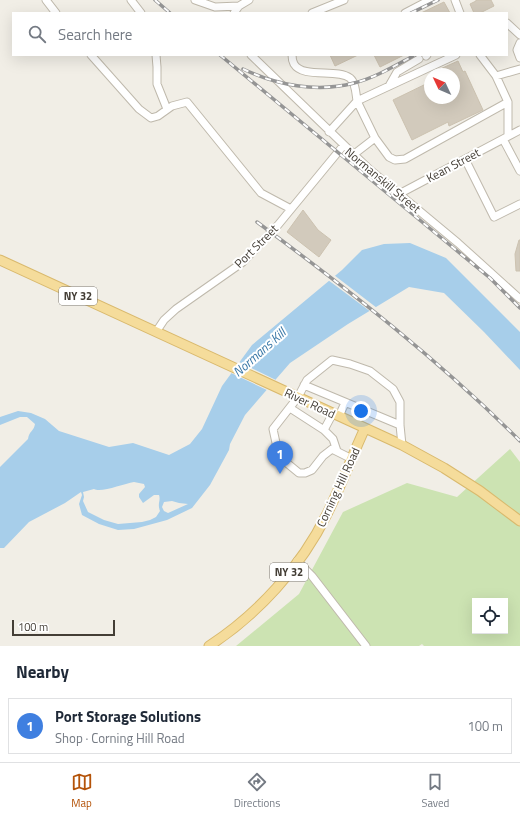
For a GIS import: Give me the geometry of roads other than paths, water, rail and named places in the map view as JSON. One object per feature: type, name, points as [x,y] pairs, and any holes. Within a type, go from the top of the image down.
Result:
[{"type":"main road","name":"NY 32","points":[[0,260],[156,332]]},
{"type":"main road","name":"River Road","points":[[156,332],[402,445],[444,468],[480,491],[520,521]]},
{"type":"main road","name":"Corning Hill Road","points":[[209,646],[256,609],[275,589],[297,561],[327,515],[365,428]]},
{"type":"street","points":[[46,0],[55,12]]},
{"type":"street","points":[[131,0],[140,12]]},
{"type":"street","points":[[195,0],[215,7],[225,3],[239,6]]},
{"type":"street","points":[[235,12],[239,6],[248,0]]},
{"type":"street","points":[[314,12],[344,0]]},
{"type":"street","points":[[406,12],[430,0]]},
{"type":"street","points":[[455,0],[460,12]]},
{"type":"street","points":[[508,24],[520,35]]},
{"type":"street","points":[[520,42],[517,50],[520,58]]},
{"type":"street","points":[[93,56],[124,93],[145,115],[151,118],[154,118],[172,106],[187,102],[261,193],[290,209]]},
{"type":"street","points":[[156,56],[157,84],[167,110]]},
{"type":"street","name":"Normanskill Street","points":[[252,56],[343,146],[458,243],[520,299]]},
{"type":"street","points":[[292,56],[293,63],[298,68],[306,71],[338,74],[350,78],[354,83],[357,102],[375,138],[389,157],[395,160],[405,159],[508,102]]},
{"type":"street","points":[[329,132],[357,102],[454,56]]},
{"type":"street","points":[[481,56],[496,76],[508,102],[506,138],[520,171]]},
{"type":"street","points":[[389,86],[397,72],[419,59]]},
{"type":"street","points":[[496,76],[520,69]]},
{"type":"street","name":"Kean Street","points":[[399,194],[520,130]]},
{"type":"street","points":[[353,155],[375,138]]},
{"type":"street","name":"Port Street","points":[[156,332],[164,320],[176,309],[243,262],[278,225],[343,146]]},
{"type":"street","points":[[465,159],[494,217],[520,204]]},
{"type":"street","points":[[352,459],[332,449],[312,470],[305,473],[299,473],[282,459],[278,452],[273,429],[298,397],[307,380],[332,360],[370,371],[393,389],[400,402],[402,445]]},
{"type":"street","points":[[304,385],[400,425]]},
{"type":"street","points":[[324,430],[345,403]]},
{"type":"street","points":[[290,408],[324,430],[333,439],[337,451]]},
{"type":"street","points":[[297,561],[312,576],[366,646]]},
{"type":"water","name":"Normans Kill","points":[[410,243],[446,258],[520,332],[520,370],[444,293],[409,287],[348,324],[290,363],[245,415],[230,444],[229,450],[210,485],[192,508],[167,520],[134,529],[118,530],[99,524],[82,515],[79,504],[82,495],[81,492],[65,503],[29,522],[4,548],[0,548],[0,467],[28,439],[29,434],[34,428],[35,424],[27,417],[20,417],[0,425],[0,417],[18,411],[31,413],[45,419],[59,431],[109,447],[133,443],[169,455],[190,444],[202,429],[222,386],[252,345],[342,270],[362,250],[384,244]],"holes":[[[134,482],[144,484],[145,487],[139,494],[139,497],[143,503],[154,495],[159,495],[160,511],[156,517],[142,522],[118,524],[104,520],[88,512],[83,501],[83,492],[94,489],[102,490]],[[172,501],[179,503],[188,504],[168,513],[164,511],[162,507],[164,502]]]},
{"type":"railway","points":[[155,0],[169,12]]},
{"type":"railway","points":[[413,12],[438,0]]},
{"type":"railway","points":[[221,56],[490,278],[520,308]]},
{"type":"railway","points":[[243,69],[256,75],[297,86],[340,86],[370,78],[413,56]]},
{"type":"railway","points":[[257,222],[393,327],[458,382],[520,441]]},
{"type":"place","name":"Port Storage Solutions","points":[[280,474]]}]
